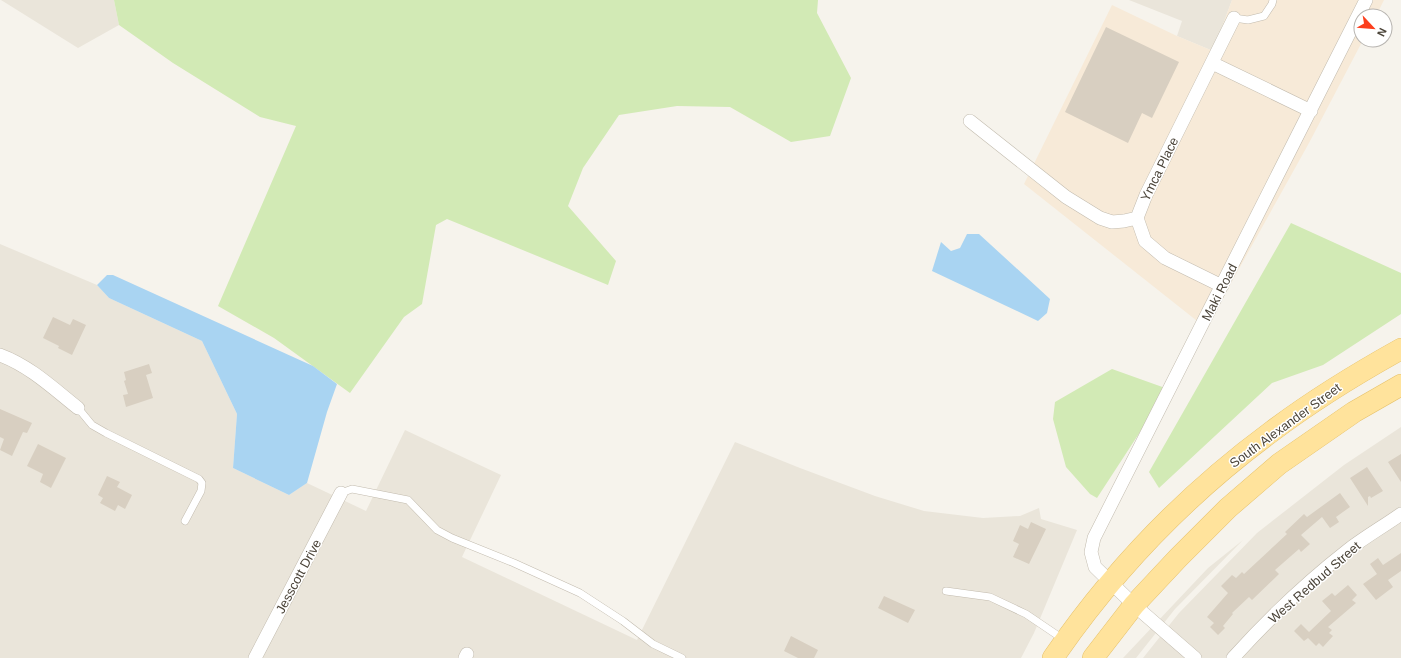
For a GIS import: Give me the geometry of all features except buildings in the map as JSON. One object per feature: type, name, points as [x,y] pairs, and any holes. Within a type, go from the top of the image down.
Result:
[{"type":"main road","name":"South Alexander Street","points":[[1053,658],[1065,640],[1111,582],[1200,491],[1271,432],[1352,377],[1401,348]]},
{"type":"main road","points":[[1093,658],[1134,606],[1178,558],[1228,508],[1279,464],[1354,412],[1401,385]]},
{"type":"street","name":"Maki Road","points":[[1195,658],[1134,606],[1095,567],[1091,552],[1094,538],[1366,0]]},
{"type":"street","name":"Ymca Place","points":[[1222,286],[1165,258],[1145,241],[1137,218],[1146,195],[1234,18]]},
{"type":"street","points":[[1212,62],[1310,111]]},
{"type":"street","points":[[970,121],[1066,197],[1100,218],[1112,222],[1124,222],[1137,218]]},
{"type":"street","points":[[0,355],[9,358],[38,376],[78,408]]},
{"type":"street","name":"Jesscott Drive","points":[[254,658],[341,493]]},
{"type":"street","name":"West Redbud Street","points":[[1233,658],[1252,637],[1306,586],[1349,550],[1401,514]]},
{"type":"lane","points":[[1234,18],[1248,20],[1264,16],[1273,0]]},
{"type":"lane","points":[[78,408],[92,424],[106,434],[199,479],[202,483],[201,491],[185,521]]},
{"type":"lane","points":[[341,493],[352,489],[408,500],[437,530],[452,538],[514,563],[580,593],[623,621],[653,644],[682,658]]},
{"type":"lane","points":[[946,591],[990,597],[1026,614],[1065,640]]},
{"type":"shaded area","points":[[1,0],[114,0],[119,25],[78,48]]},
{"type":"shaded area","points":[[1129,0],[1232,0],[1213,51],[1177,36],[1182,21]]},
{"type":"shaded area","points":[[1232,0],[1384,0],[1380,8],[1353,8],[1353,48],[1359,48],[1309,143],[1206,328],[1024,184],[1112,5],[1177,36],[1213,51]]},
{"type":"shaded area","points":[[0,244],[97,285],[109,298],[202,341],[237,414],[233,468],[289,495],[307,483],[366,511],[405,430],[501,475],[462,557],[637,640],[735,442],[875,496],[924,511],[983,518],[1020,516],[1039,508],[1041,519],[1077,530],[1034,633],[1021,658],[0,658]]},
{"type":"shaded area","points":[[1401,427],[1401,658],[1143,658],[1179,613],[1257,533],[1344,465]]},
{"type":"shaded area","points":[[1243,540],[1175,609],[1136,658],[1123,658],[1208,568]]},
{"type":"green space","points":[[114,0],[818,0],[817,13],[851,78],[830,136],[791,142],[730,107],[677,106],[619,115],[583,168],[568,206],[616,261],[608,285],[447,219],[436,225],[422,304],[404,317],[350,393],[274,338],[218,306],[296,126],[260,117],[173,63],[119,25]]},
{"type":"green space","points":[[1291,223],[1401,273],[1401,314],[1323,365],[1272,383],[1159,488],[1149,472]]},
{"type":"green space","points":[[1112,369],[1168,389],[1097,498],[1090,494],[1066,467],[1053,419],[1055,402]]},
{"type":"water","points":[[967,234],[979,234],[1050,299],[1047,313],[1038,321],[932,271],[941,242],[951,251],[960,248]]},
{"type":"water","points":[[107,275],[113,275],[313,366],[337,384],[327,412],[307,483],[289,495],[233,468],[237,414],[202,341],[109,298],[97,285]]}]
